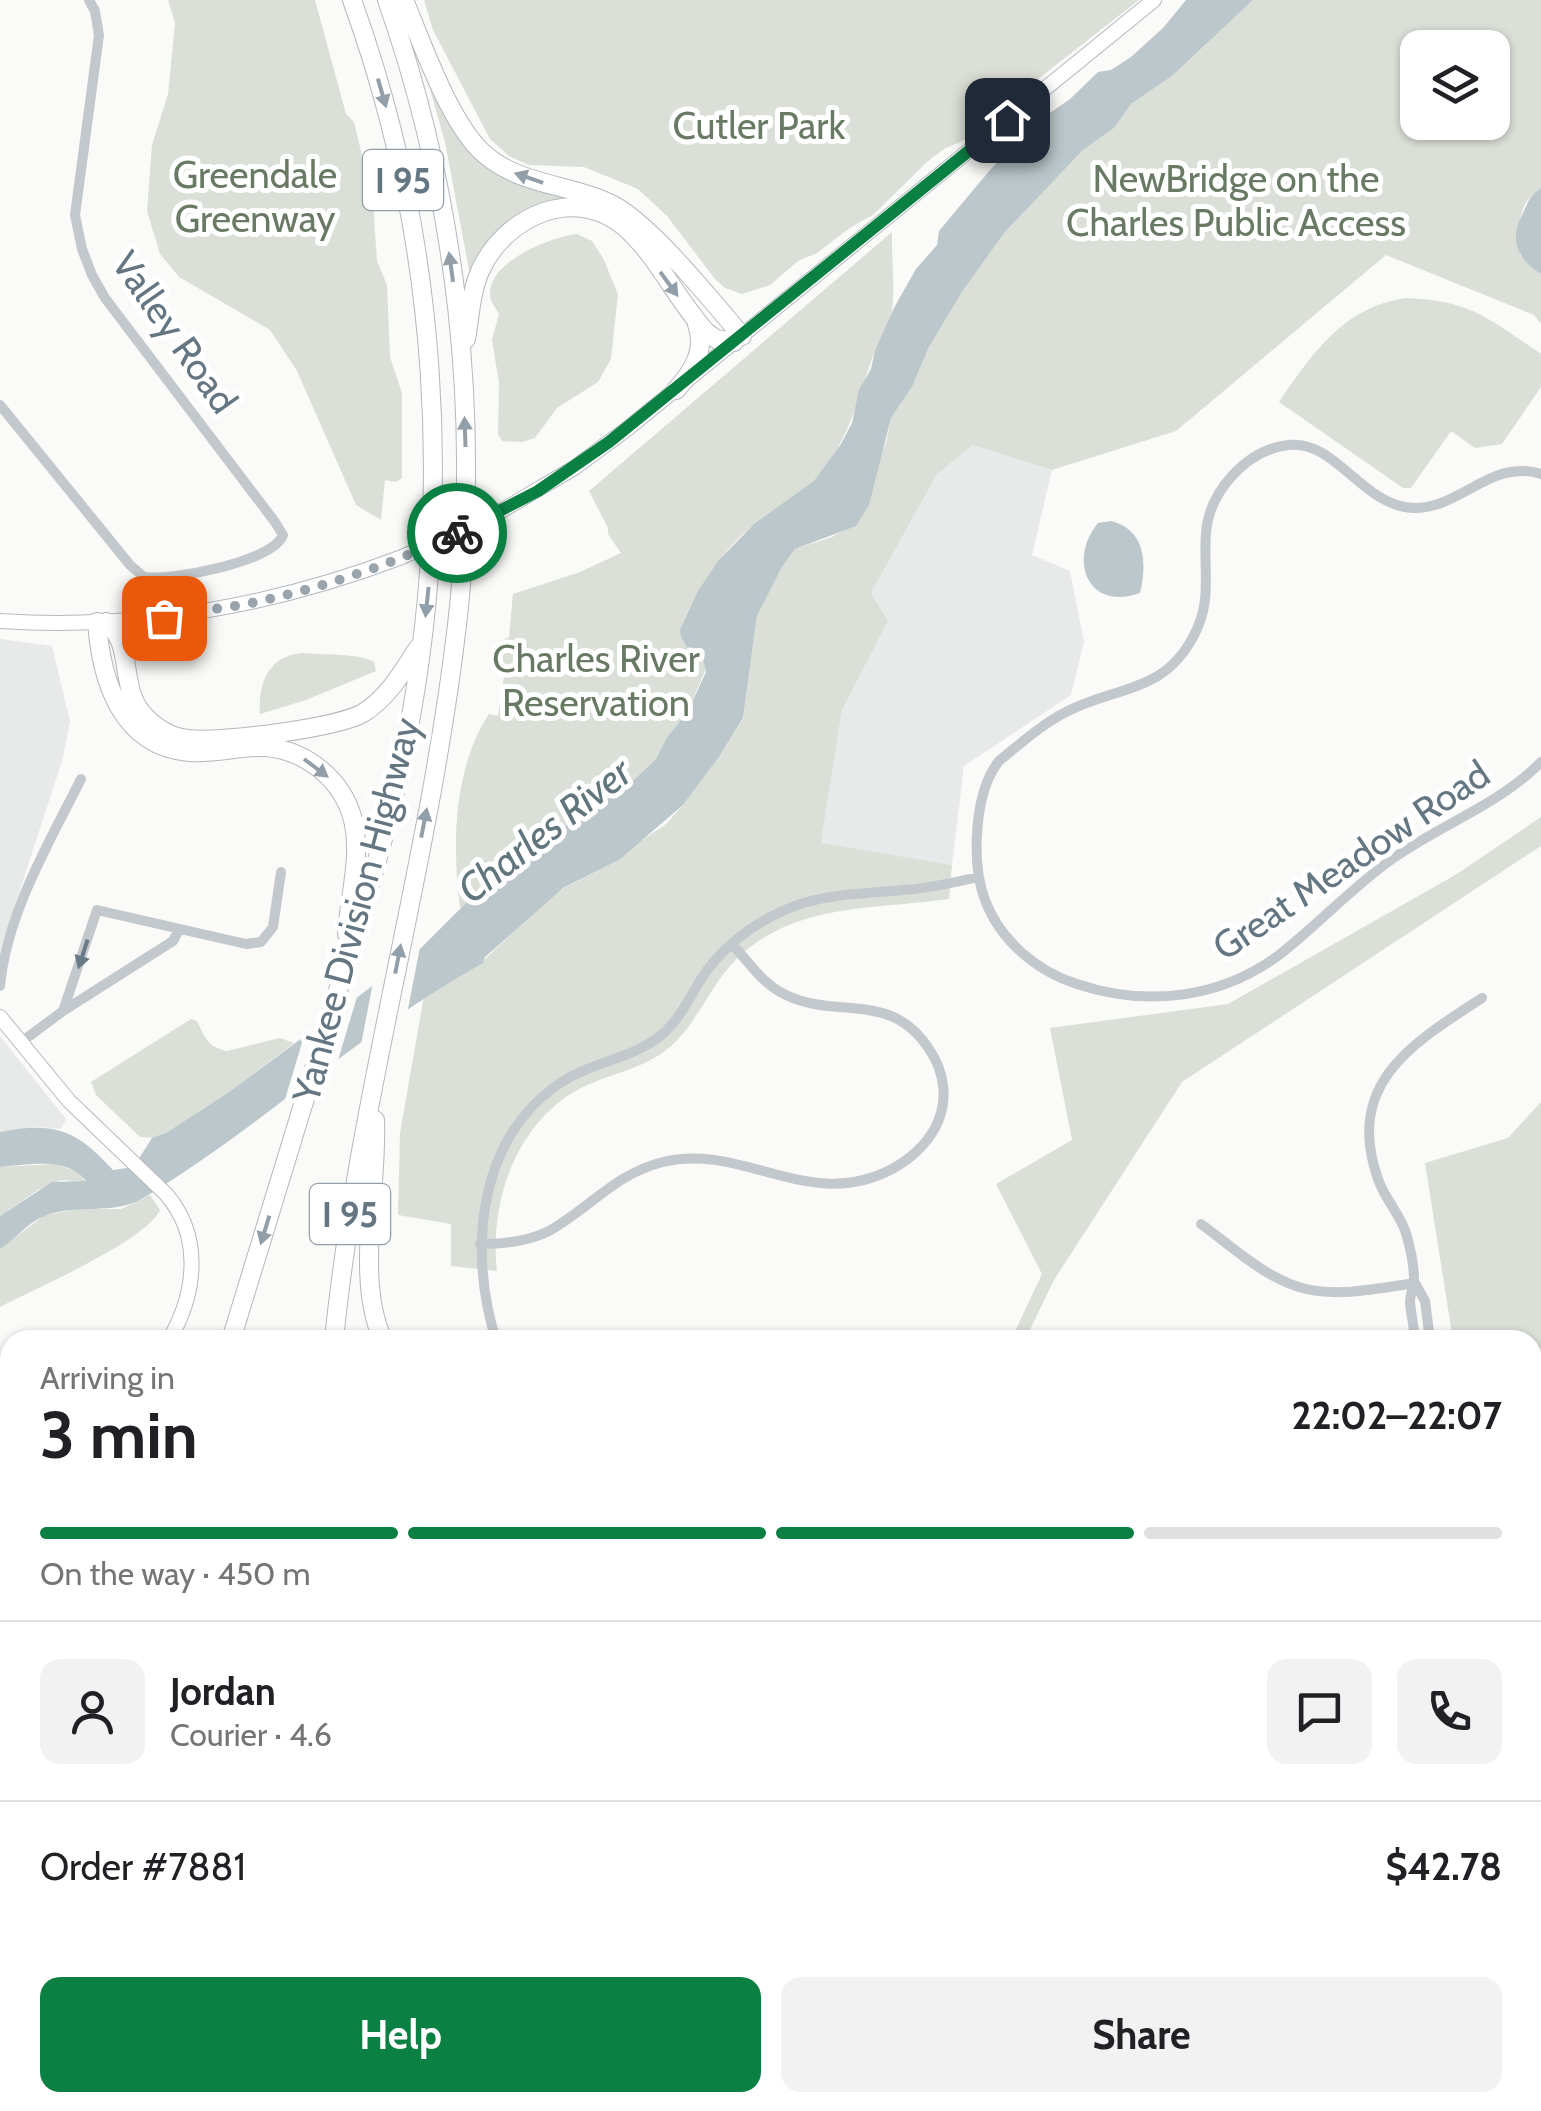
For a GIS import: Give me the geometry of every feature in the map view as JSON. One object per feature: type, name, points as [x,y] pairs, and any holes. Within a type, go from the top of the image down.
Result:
[{"type":"highway","name":"Yankee Division Highway","points":[[234,1330],[396,788],[422,642],[433,495],[426,329],[400,164],[352,0]]},
{"type":"highway","name":"Yankee Division Highway","points":[[335,1330],[351,1208],[447,697],[457,622],[466,492],[462,364],[452,268],[432,158],[387,0]]},
{"type":"highway","points":[[404,0],[454,111],[479,149],[518,174],[624,211],[648,232],[738,339]]},
{"type":"highway","points":[[462,364],[475,285],[486,262],[513,227],[550,210],[589,210],[624,227],[710,336],[738,339]]},
{"type":"highway","points":[[676,390],[700,350],[701,338],[694,319]]},
{"type":"highway","points":[[125,670],[127,650],[140,630],[177,615]]},
{"type":"highway","points":[[101,622],[119,638],[134,702],[152,723],[181,738],[208,740],[352,719],[385,695],[422,642]]},
{"type":"highway","points":[[101,622],[99,648],[110,692],[126,717],[147,736],[184,751],[258,747],[284,750],[314,764],[336,785],[351,813],[356,847],[344,969]]},
{"type":"highway","points":[[373,1090],[376,1154],[370,1283],[379,1330]]},
{"type":"main road","points":[[0,621],[101,622],[177,615],[281,596],[402,557],[496,514],[574,468],[676,390],[1154,0]]},
{"type":"main road","points":[[0,1017],[69,1101],[166,1194],[183,1220],[192,1265],[187,1302],[174,1330]]},
{"type":"street","name":"Valley Road","points":[[0,405],[130,565],[147,577],[218,568],[268,551],[280,542],[282,536],[175,386],[105,298],[87,262],[75,215],[99,36],[89,0]]},
{"type":"street","name":"Great Meadow Road","points":[[1541,474],[1506,471],[1442,504],[1416,508],[1383,500],[1311,448],[1286,445],[1268,450],[1243,465],[1224,486],[1208,520],[1207,596],[1190,644],[1152,681],[1068,710],[999,760],[977,827],[978,878],[986,903],[1006,936],[1026,957],[1049,972],[1084,987],[1120,995],[1158,997],[1194,993],[1232,981],[1270,961],[1390,860],[1503,794],[1541,762]]},
{"type":"street","points":[[0,986],[2,955],[41,859],[82,779]]},
{"type":"street","points":[[63,1011],[98,910],[246,944],[261,942],[273,927],[281,872]]},
{"type":"street","points":[[494,1330],[480,1244],[489,1184],[502,1152],[529,1111],[569,1078],[635,1052],[657,1038],[676,1020],[704,976],[732,944],[774,914],[816,899],[849,893],[922,888],[978,878]]},
{"type":"street","points":[[20,1043],[173,941],[179,930]]},
{"type":"street","points":[[480,1244],[521,1240],[546,1232],[615,1182],[664,1162],[709,1160],[797,1182],[839,1184],[888,1171],[924,1143],[940,1116],[944,1091],[939,1068],[922,1038],[903,1022],[880,1011],[818,1005],[786,995],[758,975],[732,944]]},
{"type":"street","points":[[1428,1330],[1406,1230],[1381,1188],[1375,1169],[1370,1130],[1373,1104],[1382,1081],[1404,1053],[1482,998]]},
{"type":"street","points":[[1200,1224],[1266,1271],[1300,1287],[1350,1291],[1415,1283]]},
{"type":"street","points":[[1414,1330],[1410,1302],[1415,1283]]},
{"type":"shaded area","points":[[1186,0],[1253,0],[1172,76],[1131,104],[1114,128],[1083,150],[1005,232],[962,292],[929,347],[912,387],[891,418],[869,505],[856,526],[795,549],[782,567],[757,616],[743,718],[683,805],[619,860],[563,888],[485,957],[483,963],[396,1018],[145,1197],[120,1206],[68,1210],[42,1217],[0,1249],[0,1216],[52,1182],[86,1181],[58,1165],[0,1167],[0,1132],[35,1128],[63,1132],[88,1146],[113,1170],[127,1168],[138,1160],[152,1138],[229,1092],[413,956],[470,899],[496,885],[558,831],[636,778],[656,759],[667,737],[687,713],[706,672],[701,649],[687,647],[680,629],[698,591],[718,561],[754,524],[814,481],[841,444],[895,306],[916,269],[937,245],[939,231],[1037,122],[1070,99],[1098,72],[1111,70],[1131,57]]},
{"type":"shaded area","points":[[1541,188],[1541,274],[1521,255],[1516,231],[1528,202]]},
{"type":"shaded area","points":[[973,445],[1052,470],[1032,555],[1070,571],[1084,642],[1071,695],[964,766],[952,865],[821,844],[842,710],[888,621],[871,593],[937,474]]},
{"type":"shaded area","points":[[1111,521],[1131,532],[1141,549],[1140,593],[1107,595],[1088,579],[1084,552],[1089,537],[1098,523]]},
{"type":"shaded area","points":[[0,639],[52,646],[70,721],[63,758],[0,951]]},
{"type":"shaded area","points":[[0,1036],[66,1119],[61,1129],[36,1127],[0,1132]]},
{"type":"green space","name":"Greendale Greenway","points":[[168,0],[315,0],[346,114],[354,122],[373,201],[377,261],[387,285],[390,357],[402,393],[402,478],[396,482],[385,480],[381,520],[356,505],[297,371],[270,330],[179,277],[160,254],[147,211],[152,145],[168,94],[175,23]]},
{"type":"green space","name":"Cutler Park","points":[[424,0],[1139,0],[1024,90],[973,136],[928,161],[873,215],[817,253],[798,261],[770,285],[742,294],[725,288],[715,279],[667,216],[638,189],[584,167],[529,165],[509,156],[490,139],[433,30]]},
{"type":"green space","name":"NewBridge on the Charles Public Access","points":[[1253,0],[1541,0],[1541,188],[1523,209],[1519,236],[1520,255],[1541,274],[1541,324],[1534,315],[1386,255],[1176,431],[1052,470],[973,445],[937,474],[871,593],[888,621],[842,710],[821,843],[952,865],[949,899],[831,913],[776,931],[752,946],[729,967],[684,1032],[665,1051],[581,1088],[539,1121],[512,1166],[503,1192],[498,1218],[497,1271],[451,1266],[451,1224],[398,1215],[400,1133],[424,996],[482,962],[547,900],[619,860],[666,824],[683,805],[743,719],[757,616],[782,567],[795,549],[847,528],[886,443],[891,418],[912,387],[929,347],[962,292],[1005,232],[1083,150],[1114,128],[1131,104],[1172,76]]},
{"type":"green space","points":[[427,79],[461,137],[580,200],[562,203],[474,270],[469,270],[445,142]]},
{"type":"green space","name":"Charles River Reservation","points":[[892,232],[891,316],[837,449],[810,486],[760,520],[723,555],[703,583],[680,629],[691,647],[701,649],[707,666],[687,713],[667,737],[656,759],[636,778],[558,831],[496,885],[460,908],[456,833],[462,783],[477,736],[489,714],[498,716],[505,670],[498,642],[509,637],[513,594],[580,572],[621,553],[589,491]]},
{"type":"green space","points":[[577,234],[592,241],[618,294],[611,359],[598,382],[557,408],[535,438],[502,441],[498,434],[499,383],[492,340],[499,314],[490,296],[493,281],[524,253]]},
{"type":"green space","points":[[1407,298],[1448,303],[1493,322],[1541,354],[1541,387],[1502,444],[1475,448],[1451,431],[1411,488],[1403,488],[1279,402],[1304,366],[1348,322],[1365,311]]},
{"type":"green space","points":[[302,653],[359,657],[374,662],[376,671],[260,714],[261,692],[268,673],[281,660]]},
{"type":"green space","points":[[1541,817],[1541,846],[1182,1082],[1054,1280],[1030,1330],[1016,1330],[1042,1274],[996,1184],[1072,1140],[1050,1028],[1228,1004],[1457,874]]},
{"type":"green space","points":[[191,1019],[197,1021],[211,1044],[227,1051],[280,1038],[294,1043],[166,1133],[156,1138],[140,1137],[96,1095],[91,1082]]},
{"type":"green space","points":[[1541,1102],[1541,1330],[1451,1330],[1425,1163],[1508,1138]]},
{"type":"green space","points":[[56,1164],[78,1172],[86,1182],[61,1180],[38,1190],[0,1216],[0,1167]]},
{"type":"green space","points":[[150,1195],[160,1210],[134,1236],[0,1307],[0,1249],[43,1216],[75,1209],[121,1209]]},
{"type":"pier","points":[[421,942],[407,1014],[360,1050],[374,977]]},
{"type":"pier","points":[[360,987],[335,1070],[283,1106],[307,1026]]},
{"type":"way so far","points":[[164,618],[262,601],[318,586],[457,533]]},
{"type":"route","points":[[457,533],[538,491],[609,442],[1007,120]]},
{"type":"water label","name":"Charles River","points":[[544,830]]}]
